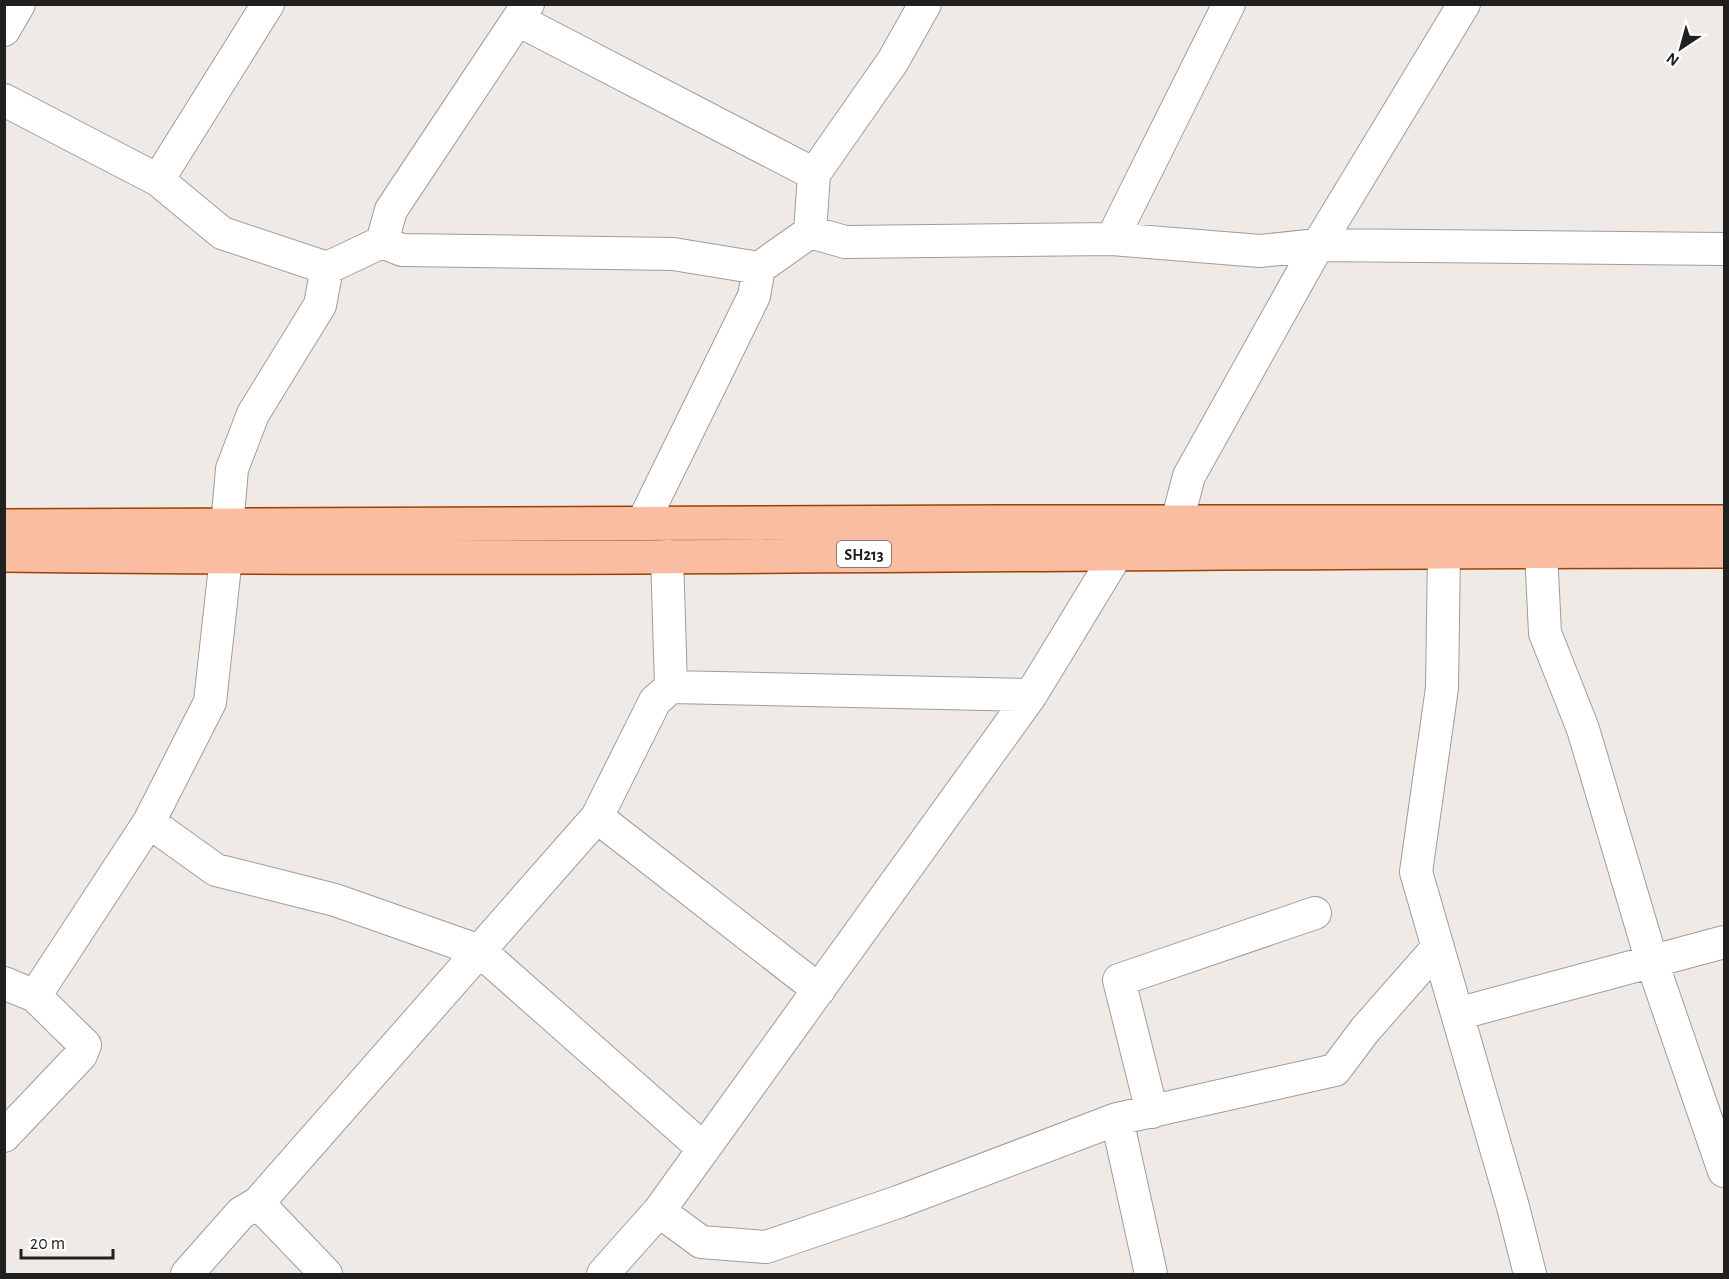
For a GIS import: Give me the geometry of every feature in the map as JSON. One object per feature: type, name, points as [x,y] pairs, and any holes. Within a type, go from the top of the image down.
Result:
[{"type":"main road","name":"SH213","points":[[4,555],[227,542],[642,524],[1725,522]]},
{"type":"main road","name":"SH213","points":[[4,526],[227,542],[668,556],[1444,550],[1725,551]]},
{"type":"street","points":[[4,30],[19,4]]},
{"type":"street","points":[[158,180],[268,4]]},
{"type":"street","points":[[810,232],[814,174],[893,61],[925,4]]},
{"type":"street","points":[[1112,239],[1228,4]]},
{"type":"street","points":[[1177,522],[1189,476],[1318,245],[1464,4]]},
{"type":"street","points":[[382,242],[391,210],[523,12],[814,174]]},
{"type":"street","points":[[4,100],[158,180],[222,233],[327,268],[382,242],[402,249],[673,254],[759,268],[810,232]]},
{"type":"street","points":[[810,232],[845,242],[1112,239],[1260,251],[1318,245],[1725,249]]},
{"type":"street","points":[[35,996],[149,822],[210,702],[227,542],[232,469],[253,414],[320,305],[327,268]]},
{"type":"street","points":[[642,524],[754,297],[759,268]]},
{"type":"street","points":[[1444,550],[1442,688],[1416,872],[1513,1207],[1530,1275]]},
{"type":"street","points":[[1541,551],[1545,633],[1583,729],[1652,962],[1725,1171]]},
{"type":"street","points":[[603,1275],[659,1211],[1031,695],[1118,552]]},
{"type":"street","points":[[668,556],[671,687]]},
{"type":"street","points":[[187,1275],[242,1213],[258,1203],[597,817],[655,700],[671,687],[1031,695]]},
{"type":"street","points":[[597,817],[819,990]]},
{"type":"street","points":[[149,822],[216,870],[335,900],[480,951],[704,1149]]},
{"type":"street","points":[[1152,1112],[1119,981],[1315,913]]},
{"type":"street","points":[[1457,1014],[1725,942]]},
{"type":"street","points":[[659,1211],[701,1242],[766,1247],[898,1202],[1117,1119],[1335,1070],[1365,1030],[1437,947]]},
{"type":"street","points":[[4,983],[35,996],[85,1045],[81,1055],[4,1136]]},
{"type":"street","points":[[1117,1119],[1146,1273]]},
{"type":"street","points":[[258,1203],[326,1275]]}]
